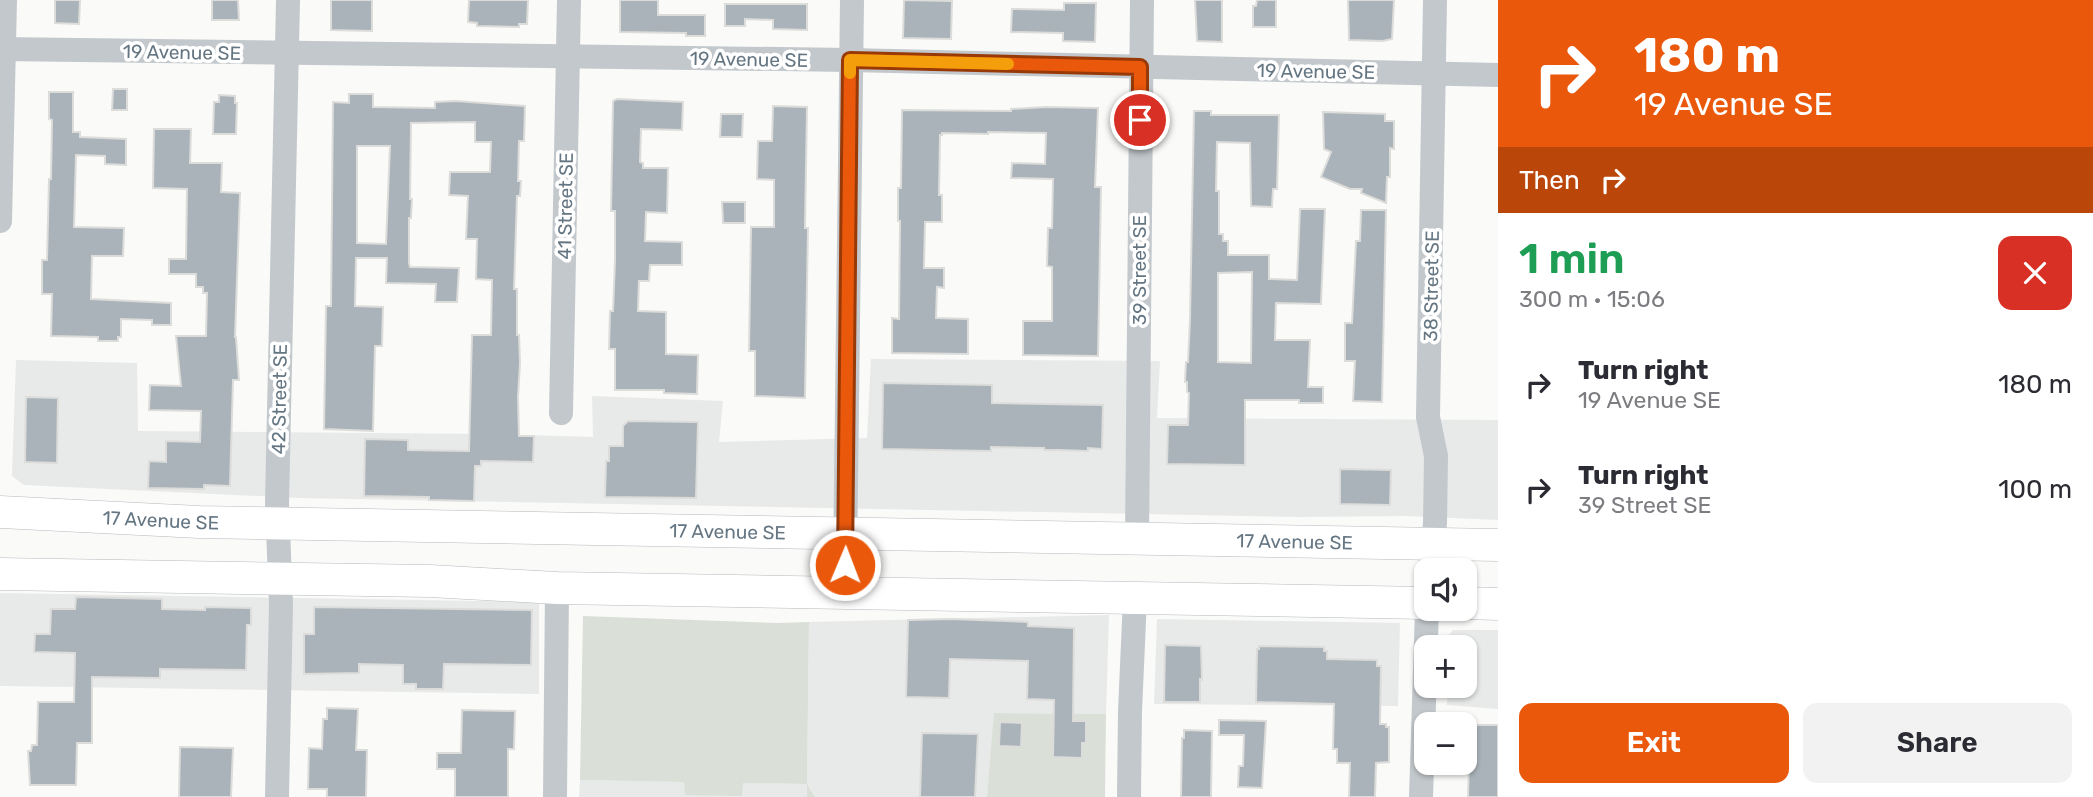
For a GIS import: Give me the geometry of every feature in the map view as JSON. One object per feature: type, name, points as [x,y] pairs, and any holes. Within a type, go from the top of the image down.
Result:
[{"type":"main road","name":"17 Avenue SE","points":[[0,512],[158,521],[1136,539],[1432,558],[1498,545]]},
{"type":"main road","points":[[0,574],[430,582],[557,588],[1414,603]]},
{"type":"main road","points":[[1477,603],[1498,604]]},
{"type":"street","points":[[0,221],[5,0]]},
{"type":"street","name":"42 Street SE","points":[[277,797],[281,579],[277,523],[288,0]]},
{"type":"street","name":"41 Street SE","points":[[561,413],[569,0]]},
{"type":"street","points":[[845,565],[852,0]]},
{"type":"street","name":"39 Street SE","points":[[1136,539],[1142,0]]},
{"type":"street","name":"38 Street SE","points":[[1432,558],[1436,456],[1428,417],[1435,0]]},
{"type":"street","name":"19 Avenue SE","points":[[2,50],[850,60],[1498,75]]},
{"type":"street","points":[[555,797],[557,588]]},
{"type":"street","points":[[1129,797],[1135,598]]},
{"type":"street","points":[[1421,797],[1427,621]]},
{"type":"shaded area","points":[[871,359],[1160,361],[1157,418],[1498,420],[1498,520],[1406,516],[1299,517],[300,498],[24,485],[12,476],[16,360],[137,363],[138,431],[593,437],[592,396],[723,401],[719,442],[867,438]]},
{"type":"shaded area","points":[[0,593],[539,602],[539,694],[0,686]]},
{"type":"shaded area","points":[[1109,615],[1106,714],[995,713],[987,797],[815,797],[808,785],[807,797],[579,797],[580,780],[807,784],[809,622]]},
{"type":"shaded area","points":[[583,616],[809,622],[807,784],[743,783],[742,796],[685,795],[684,782],[580,780]]},
{"type":"shaded area","points":[[1157,619],[1400,623],[1398,706],[1154,704]]},
{"type":"shaded area","points":[[1453,630],[1498,630],[1498,709],[1447,705],[1447,698],[1477,698],[1477,635],[1449,635]]},
{"type":"shaded area","points":[[994,713],[1106,714],[1105,797],[987,797]]},
{"type":"shaded area","points":[[807,784],[815,797],[807,797]]},
{"type":"building","points":[[55,0],[80,0],[79,24],[55,23]]},
{"type":"building","points":[[212,0],[238,0],[239,20],[212,20]]},
{"type":"building","points":[[331,0],[372,0],[372,31],[331,30]]},
{"type":"building","points":[[469,0],[528,0],[527,24],[519,24],[519,27],[477,26],[477,23],[468,22]]},
{"type":"building","points":[[620,0],[658,0],[658,15],[705,15],[705,36],[686,36],[686,33],[620,32]]},
{"type":"building","points":[[904,0],[952,1],[951,39],[903,38]]},
{"type":"building","points":[[1195,0],[1222,0],[1222,42],[1197,41]]},
{"type":"building","points":[[1257,0],[1276,0],[1276,27],[1253,27],[1253,6],[1256,6]]},
{"type":"building","points":[[1348,0],[1394,0],[1392,39],[1349,40]]},
{"type":"building","points":[[1064,3],[1096,3],[1095,42],[1063,41],[1063,33],[1011,32],[1012,9],[1064,10]]},
{"type":"building","points":[[725,4],[807,4],[807,30],[773,29],[773,20],[745,19],[745,26],[725,26]]},
{"type":"building","points":[[113,89],[127,89],[127,110],[112,110]]},
{"type":"building","points":[[49,92],[73,92],[73,132],[80,132],[80,137],[126,139],[126,165],[105,164],[105,156],[76,155],[74,227],[124,228],[123,256],[92,256],[91,299],[171,303],[171,325],[152,325],[152,320],[121,319],[121,337],[118,337],[118,341],[98,341],[98,337],[51,336],[52,294],[42,294],[42,260],[47,260],[51,179],[52,120],[49,119]]},
{"type":"building","points":[[349,94],[373,94],[373,107],[435,108],[435,102],[456,101],[525,106],[524,141],[519,141],[518,181],[521,181],[520,196],[517,196],[514,289],[517,289],[520,363],[519,436],[534,436],[533,462],[481,461],[481,466],[475,466],[474,501],[364,496],[365,439],[408,440],[408,450],[469,451],[472,335],[491,335],[492,280],[476,279],[477,239],[466,239],[468,196],[449,195],[450,172],[490,172],[491,142],[475,142],[475,122],[411,123],[410,267],[459,268],[457,302],[435,302],[436,284],[386,283],[387,258],[356,258],[355,306],[383,307],[382,346],[375,346],[373,431],[324,429],[326,306],[331,306],[333,102],[349,103]],"holes":[[[357,146],[390,146],[386,244],[357,243]]]},
{"type":"building","points":[[219,95],[235,96],[236,134],[213,134],[214,102],[219,102]]},
{"type":"building","points":[[613,101],[683,102],[682,130],[641,129],[640,162],[643,163],[643,168],[668,168],[667,213],[646,212],[645,241],[682,242],[682,265],[650,265],[649,281],[639,281],[638,311],[666,312],[666,354],[698,355],[697,394],[664,393],[664,390],[615,390],[615,349],[609,349],[615,261],[615,211],[611,211]]},
{"type":"building","points":[[773,106],[807,107],[805,398],[755,396],[755,351],[749,351],[751,227],[774,227],[774,180],[757,179],[758,141],[772,141]]},
{"type":"building","points":[[1046,107],[1098,108],[1095,187],[1101,187],[1098,356],[1023,355],[1023,321],[1052,321],[1052,267],[1047,266],[1048,228],[1052,228],[1053,179],[1011,178],[1012,163],[1045,164],[1046,133],[988,132],[940,135],[939,195],[942,195],[942,222],[925,222],[924,268],[944,268],[944,288],[937,287],[936,318],[968,319],[968,354],[892,353],[892,318],[899,319],[898,188],[901,188],[902,110],[1011,111]]},
{"type":"building","points":[[1194,111],[1211,111],[1211,115],[1279,115],[1277,189],[1273,189],[1272,207],[1251,206],[1250,143],[1217,142],[1219,234],[1223,234],[1223,241],[1228,241],[1228,255],[1269,255],[1269,279],[1297,280],[1300,209],[1325,209],[1321,304],[1276,303],[1275,340],[1310,340],[1308,387],[1323,387],[1323,403],[1245,400],[1245,465],[1167,464],[1168,425],[1188,425],[1189,393],[1185,382],[1190,319]],"holes":[[[1252,272],[1251,363],[1218,362],[1218,273]]]},
{"type":"building","points":[[1323,112],[1385,114],[1385,121],[1394,121],[1394,149],[1390,148],[1390,177],[1387,177],[1386,203],[1361,193],[1362,189],[1350,189],[1321,177],[1331,152],[1324,149]]},
{"type":"building","points":[[721,114],[743,114],[742,137],[720,137]]},
{"type":"building","points":[[154,129],[191,129],[190,163],[222,163],[221,192],[240,193],[235,337],[239,380],[233,380],[230,486],[204,485],[204,489],[148,488],[149,461],[166,462],[166,441],[200,442],[201,411],[149,410],[150,385],[181,386],[176,336],[206,336],[207,293],[203,293],[203,287],[196,287],[196,274],[169,274],[169,259],[186,259],[187,189],[153,188]]},
{"type":"building","points":[[722,202],[745,202],[745,223],[723,223]]},
{"type":"building","points":[[1361,210],[1386,210],[1382,402],[1353,401],[1355,361],[1345,361],[1345,323],[1352,323],[1356,241],[1360,241]]},
{"type":"building","points":[[883,383],[992,385],[992,403],[1103,405],[1102,449],[882,449]]},
{"type":"building","points":[[26,397],[58,398],[57,463],[25,462]]},
{"type":"building","points":[[628,421],[698,422],[696,498],[605,497],[609,446],[623,446],[623,426]]},
{"type":"building","points":[[1340,469],[1391,470],[1390,505],[1340,504]]},
{"type":"building","points":[[76,597],[162,599],[162,609],[251,608],[251,625],[247,625],[246,670],[160,669],[160,678],[92,677],[92,743],[77,743],[76,785],[30,785],[28,751],[31,751],[32,745],[37,745],[38,702],[74,702],[75,653],[34,652],[35,634],[50,634],[51,609],[75,609]]},
{"type":"building","points":[[314,607],[532,610],[531,665],[444,664],[443,689],[416,689],[416,684],[403,684],[403,665],[359,664],[359,673],[304,674],[304,634],[314,634]]},
{"type":"building","points":[[908,620],[1028,622],[1028,626],[1074,628],[1073,721],[1086,721],[1086,743],[1082,743],[1082,758],[1053,757],[1054,700],[1027,699],[1028,661],[950,659],[949,698],[906,697]]},
{"type":"building","points":[[1165,645],[1201,646],[1200,702],[1164,702]]},
{"type":"building","points":[[1259,646],[1324,647],[1327,659],[1377,660],[1377,666],[1381,666],[1380,724],[1389,727],[1389,762],[1376,763],[1375,797],[1349,797],[1350,763],[1337,763],[1337,749],[1333,749],[1334,704],[1256,702]]},
{"type":"building","points":[[327,708],[358,709],[356,750],[367,750],[366,797],[327,797],[327,789],[308,789],[309,748],[322,749],[323,719],[327,719]]},
{"type":"building","points":[[462,710],[515,711],[514,749],[508,749],[508,797],[455,797],[455,769],[437,769],[437,753],[461,753]]},
{"type":"building","points":[[1219,720],[1266,721],[1262,788],[1238,787],[1239,766],[1243,766],[1244,735],[1219,735]]},
{"type":"building","points":[[1000,722],[1022,723],[1021,747],[999,746]]},
{"type":"building","points":[[1477,725],[1498,725],[1498,797],[1468,797],[1469,775],[1477,775]]},
{"type":"building","points":[[1184,730],[1212,731],[1211,797],[1181,797]]},
{"type":"building","points":[[922,733],[978,734],[975,797],[920,797]]},
{"type":"building","points":[[180,747],[233,748],[231,797],[179,797]]},
{"type":"slow traffic","points":[[850,73],[850,60],[1008,64]]},
{"type":"route","points":[[845,565],[850,60],[1140,67],[1140,120]]}]
